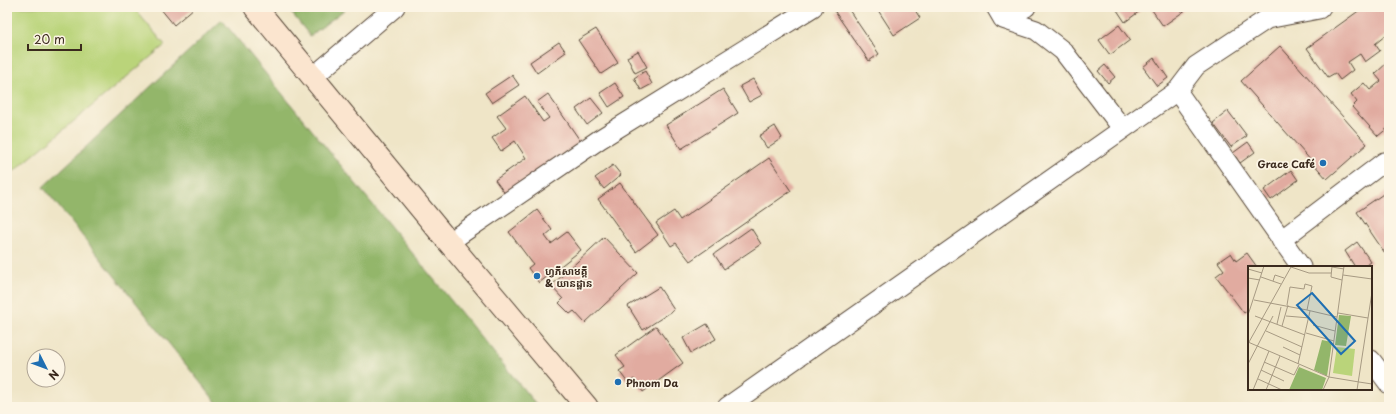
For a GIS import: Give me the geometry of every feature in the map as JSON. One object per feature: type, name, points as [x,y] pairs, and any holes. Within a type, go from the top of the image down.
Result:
[{"type":"main road","points":[[255,7],[587,407]]},
{"type":"street","points":[[313,77],[395,7]]},
{"type":"street","points":[[449,242],[600,139],[813,7]]},
{"type":"street","points":[[1000,13],[1026,7]]},
{"type":"street","points":[[727,407],[1122,128],[1177,91],[1196,66],[1267,19],[1319,9],[1321,7]]},
{"type":"street","points":[[1000,13],[1036,30],[1063,51],[1122,128]]},
{"type":"street","points":[[1177,91],[1300,266]]},
{"type":"street","points":[[1281,240],[1384,162]]},
{"type":"street","points":[[1372,361],[1389,384]]},
{"type":"green space","points":[[7,7],[133,7],[165,45],[7,177]]},
{"type":"green space","points":[[287,7],[348,7],[310,36]]},
{"type":"green space","points":[[222,20],[538,407],[220,407],[43,187]]},
{"type":"building","points":[[195,7],[174,25],[160,8]]},
{"type":"building","points":[[843,7],[847,7],[879,54],[869,61],[835,12]]},
{"type":"building","points":[[876,7],[913,7],[920,18],[894,35]]},
{"type":"building","points":[[1115,7],[1144,7],[1144,8],[1125,22]]},
{"type":"building","points":[[1150,7],[1190,7],[1163,26]]},
{"type":"building","points":[[1364,7],[1389,7],[1389,39],[1386,35],[1375,44],[1380,51],[1365,62],[1360,54],[1348,62],[1353,70],[1340,80],[1335,73],[1328,77],[1307,48]]},
{"type":"building","points":[[1119,25],[1130,40],[1110,55],[1099,40]]},
{"type":"building","points":[[596,29],[618,63],[601,74],[578,40]]},
{"type":"building","points":[[559,42],[566,52],[537,73],[530,62]]},
{"type":"building","points":[[1280,46],[1367,144],[1327,179],[1241,81]]},
{"type":"building","points":[[638,51],[647,67],[635,73],[627,57]]},
{"type":"building","points":[[1154,58],[1168,78],[1157,86],[1143,67]]},
{"type":"building","points":[[1389,61],[1389,127],[1378,136],[1352,107],[1357,102],[1351,94],[1364,83],[1370,90],[1381,81],[1375,74]]},
{"type":"building","points":[[1105,65],[1115,77],[1108,83],[1098,71]]},
{"type":"building","points":[[645,71],[652,84],[641,90],[634,78]]},
{"type":"building","points":[[512,75],[519,85],[492,103],[485,93]]},
{"type":"building","points":[[753,79],[762,95],[749,102],[740,86]]},
{"type":"building","points":[[615,83],[624,97],[609,107],[600,93]]},
{"type":"building","points":[[723,89],[738,113],[681,149],[666,125]]},
{"type":"building","points":[[548,94],[581,142],[506,195],[495,180],[526,158],[515,141],[501,151],[492,138],[506,128],[497,116],[525,96],[543,122],[549,118],[537,102]]},
{"type":"building","points":[[591,98],[603,113],[587,125],[576,109]]},
{"type":"building","points":[[1228,111],[1247,136],[1231,147],[1213,123]]},
{"type":"building","points":[[775,126],[782,138],[767,148],[759,136]]},
{"type":"building","points":[[1248,142],[1255,152],[1240,163],[1233,153]]},
{"type":"building","points":[[769,158],[791,191],[690,261],[676,243],[671,246],[656,223],[674,211],[680,220]]},
{"type":"building","points":[[613,165],[621,175],[604,189],[595,178]]},
{"type":"building","points":[[1291,170],[1298,180],[1271,200],[1264,190]]},
{"type":"building","points":[[620,183],[658,235],[636,252],[598,199]]},
{"type":"building","points":[[1389,190],[1389,259],[1357,212]]},
{"type":"building","points":[[537,210],[552,230],[545,236],[551,244],[567,232],[581,250],[539,283],[528,268],[533,264],[509,232]]},
{"type":"building","points":[[751,228],[761,244],[724,269],[714,254]]},
{"type":"building","points":[[604,237],[638,273],[585,323],[574,311],[570,314],[559,303],[563,299],[551,286]]},
{"type":"building","points":[[1357,242],[1371,262],[1365,266],[1354,266],[1345,251]]},
{"type":"building","points":[[1231,253],[1236,261],[1247,253],[1256,266],[1248,266],[1248,310],[1244,313],[1216,276],[1224,270],[1218,262]]},
{"type":"building","points":[[659,287],[674,310],[643,330],[628,306]]},
{"type":"building","points":[[707,324],[716,339],[691,353],[683,338]]},
{"type":"building","points":[[656,326],[683,363],[643,392],[634,379],[628,383],[619,371],[625,367],[616,355]]},
{"type":"place","name":"Grace Café","points":[[1323,163]]},
{"type":"place","name":"ហ្វភីសាមគ្គី & យានដ្ឋាន","points":[[537,276]]},
{"type":"place","name":"Phnom Da","points":[[618,382]]}]
